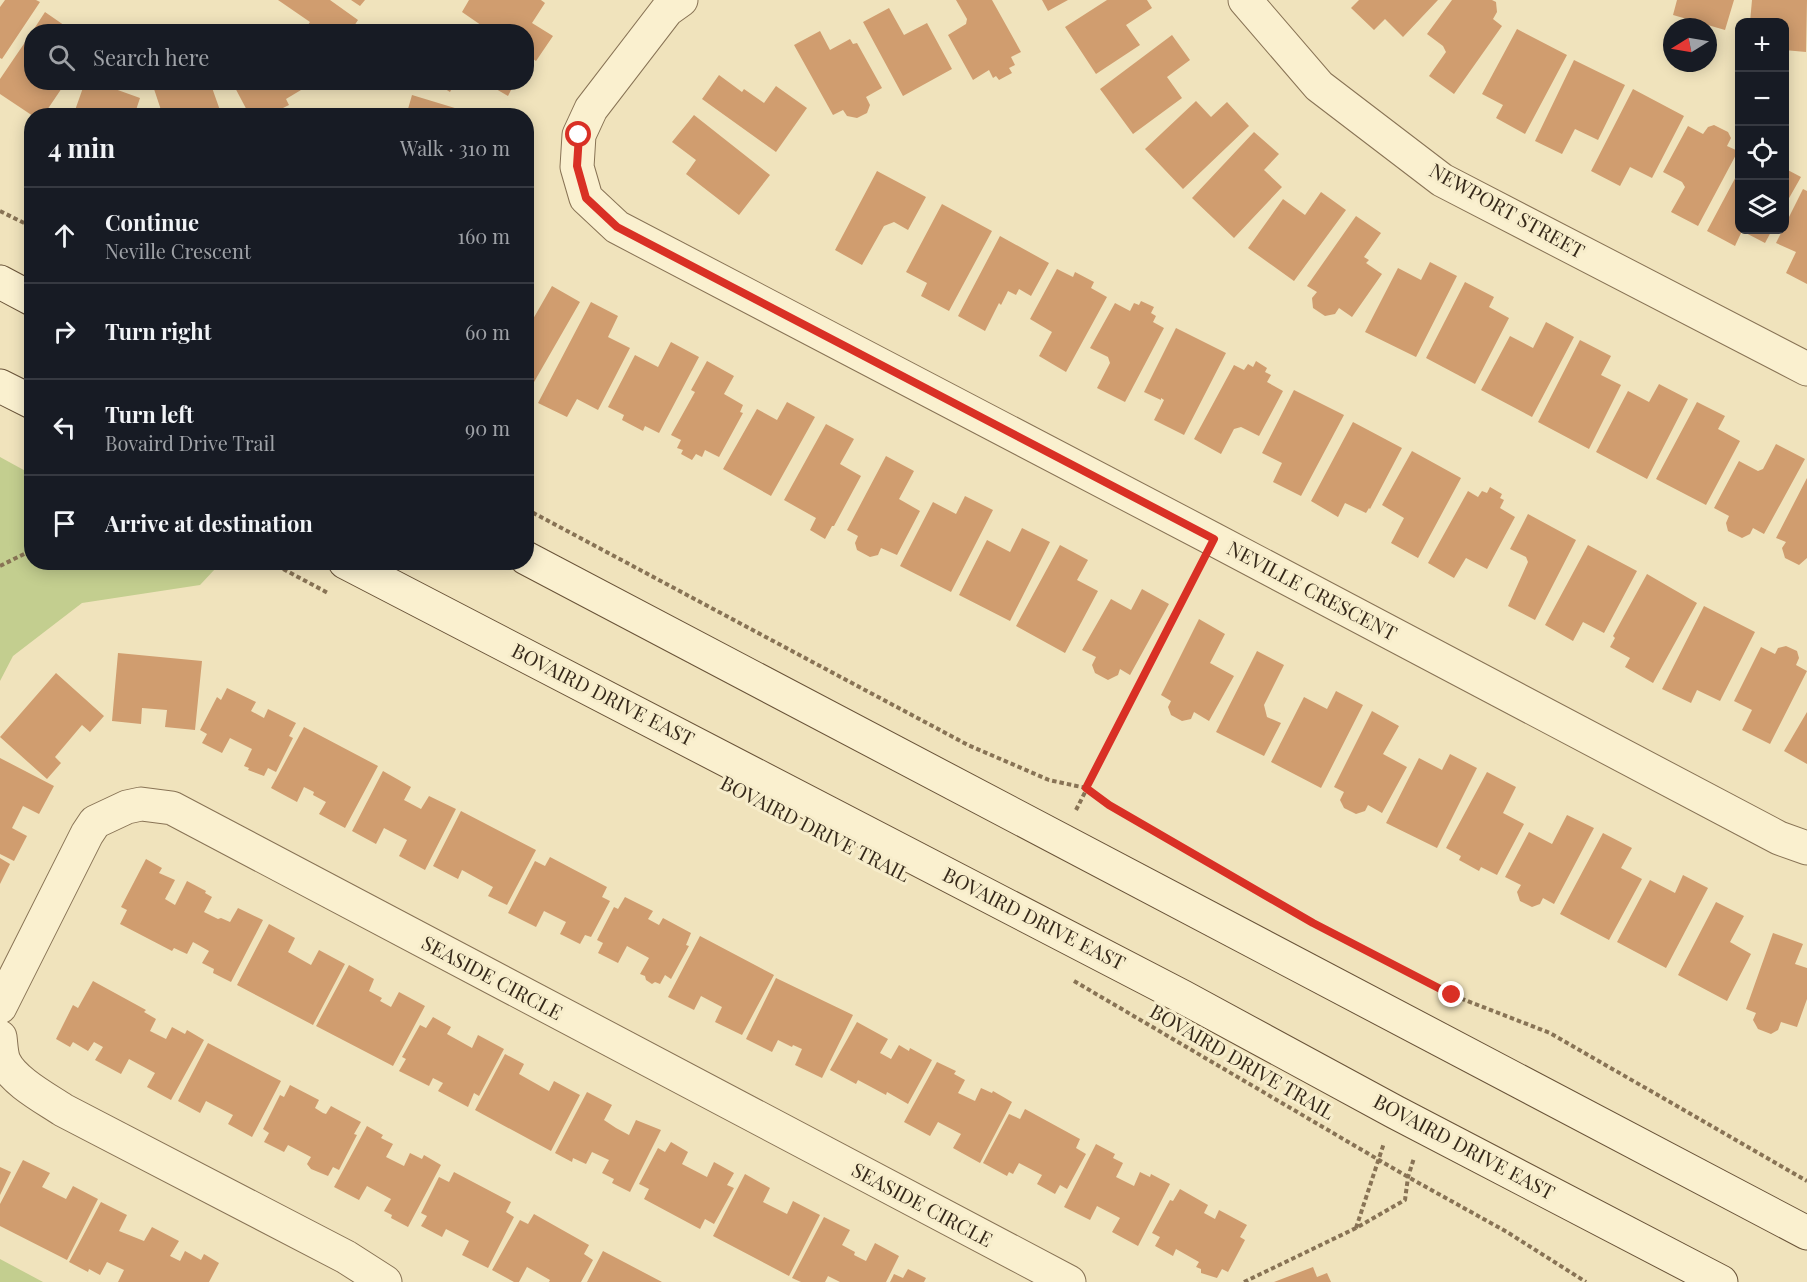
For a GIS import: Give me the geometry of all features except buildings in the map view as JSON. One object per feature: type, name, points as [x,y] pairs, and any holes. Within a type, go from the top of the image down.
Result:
[{"type":"street","name":"NEVILLE CRESCENT","points":[[681,0],[667,10],[591,109],[579,135],[577,166],[586,198],[617,227],[1779,838],[1807,848]]},
{"type":"street","name":"NEWPORT STREET","points":[[1245,0],[1319,86],[1442,180],[1807,369]]},
{"type":"street","points":[[0,282],[24,294]]},
{"type":"street","points":[[0,386],[24,398]]},
{"type":"street","points":[[534,562],[1807,1233]]},
{"type":"street","name":"BOVAIRD DRIVE EAST","points":[[360,570],[1183,997],[1395,1112],[1721,1282]]},
{"type":"street","name":"SEASIDE CIRCLE","points":[[0,1007],[95,822],[127,807],[141,804],[172,808],[1069,1282]]},
{"type":"street","points":[[0,1037],[4,1061],[11,1070],[22,1082],[63,1110],[346,1257],[385,1282]]},
{"type":"path","points":[[0,211],[24,223]]},
{"type":"path","points":[[534,513],[968,745],[1049,780],[1086,788],[1109,805],[1313,923],[1452,995],[1550,1033],[1807,1181]]},
{"type":"path","points":[[1062,840],[1086,788],[1214,539]]},
{"type":"path","points":[[0,566],[24,554]]},
{"type":"path","points":[[285,570],[333,595]]},
{"type":"path","name":"BOVAIRD DRIVE TRAIL","points":[[1070,978],[1378,1160],[1517,1238],[1586,1282]]},
{"type":"path","points":[[1356,1228],[1395,1112]]},
{"type":"path","points":[[1244,1282],[1356,1228],[1406,1200],[1408,1177],[1425,1126]]},
{"type":"green space","points":[[0,457],[24,470],[24,570],[214,570],[200,585],[82,603],[13,656],[0,681]]},
{"type":"green space","points":[[0,1259],[43,1282],[0,1282]]},
{"type":"route","points":[[579,135],[577,166],[586,198],[617,227],[1214,539],[1086,788],[1109,805],[1313,923],[1452,995]]}]
